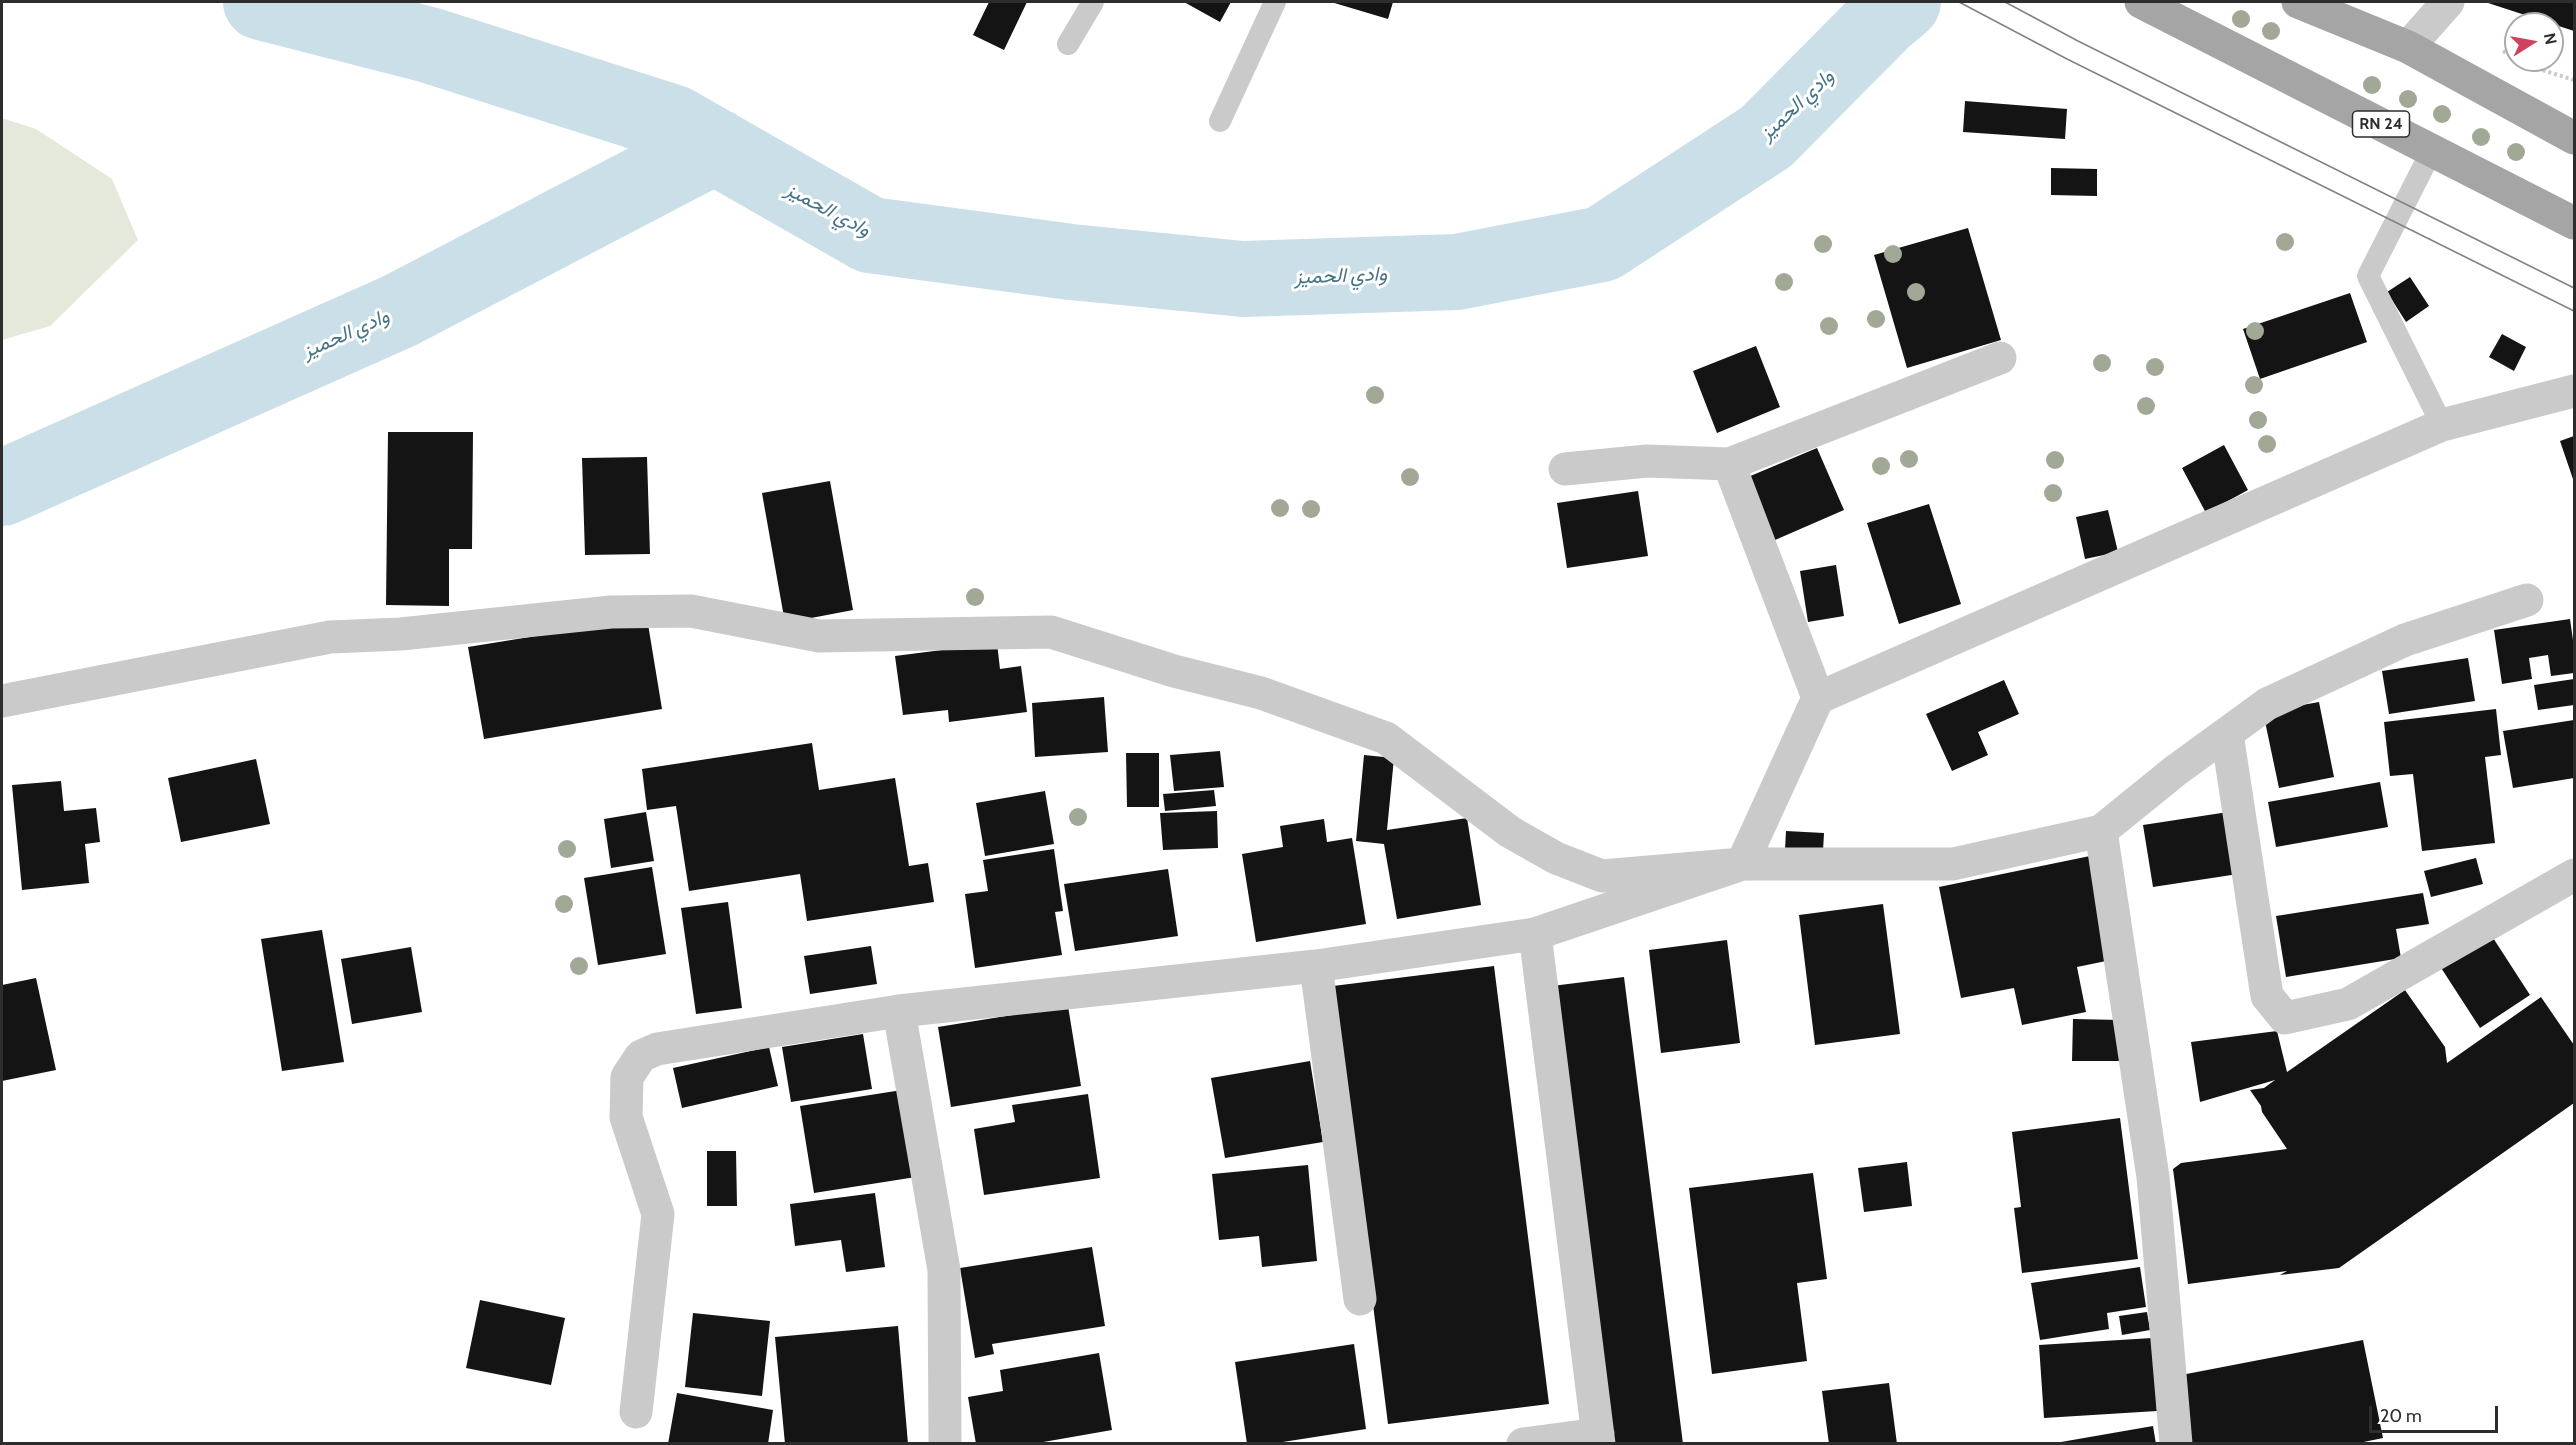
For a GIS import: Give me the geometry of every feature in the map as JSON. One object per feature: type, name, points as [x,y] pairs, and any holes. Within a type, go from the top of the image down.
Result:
[{"type":"main road","name":"RN 24","points":[[2140,2],[2569,220]]},
{"type":"main road","points":[[2298,2],[2408,47],[2574,138]]},
{"type":"street","points":[[2408,47],[2448,2]]},
{"type":"street","points":[[1565,469],[1647,461],[1729,464],[2000,358]]},
{"type":"street","points":[[636,1412],[658,1214],[626,1117],[627,1077],[640,1056],[657,1049],[898,1011],[1316,966],[1535,934],[1742,864],[1818,698],[2442,425],[2574,391]]},
{"type":"street","points":[[1729,464],[1818,698]]},
{"type":"street","points":[[2,701],[330,637],[401,634],[611,612],[692,611],[819,636],[1051,632],[1174,671],[1261,693],[1386,738],[1510,832],[1556,858],[1602,876],[1742,864],[1953,864],[2101,831],[2175,771],[2267,704],[2405,640],[2527,600]]},
{"type":"street","points":[[2227,734],[2267,996],[2285,1018],[2348,1004],[2574,875]]},
{"type":"street","points":[[2101,831],[2153,1177],[2176,1443]]},
{"type":"street","points":[[1523,1443],[1599,1439],[1535,934]]},
{"type":"street","points":[[1316,966],[1360,1299]]},
{"type":"street","points":[[898,1011],[944,1270],[945,1443]]},
{"type":"lane","points":[[1068,44],[1093,2]]},
{"type":"lane","points":[[1220,120],[1275,2]]},
{"type":"lane","points":[[2432,150],[2368,276],[2442,425]]},
{"type":"path","points":[[2553,72],[2574,80]]},
{"type":"shaded area","points":[[2,118],[36,129],[112,179],[138,240],[50,326],[2,340]]},
{"type":"building","points":[[989,2],[1027,2],[1004,50],[973,35]]},
{"type":"building","points":[[1184,2],[1231,2],[1220,22]]},
{"type":"building","points":[[1331,2],[1393,2],[1388,19]]},
{"type":"building","points":[[2485,2],[2574,2],[2574,31],[2564,28],[2564,12],[2516,12]]},
{"type":"building","points":[[1965,101],[2067,109],[2065,139],[1963,132]]},
{"type":"building","points":[[2051,168],[2097,169],[2097,196],[2051,195]]},
{"type":"building","points":[[1968,228],[2001,340],[1907,368],[1874,255]]},
{"type":"building","points":[[2410,277],[2429,306],[2406,322],[2387,292]]},
{"type":"building","points":[[2350,293],[2367,342],[2260,379],[2243,329]]},
{"type":"building","points":[[2502,334],[2526,347],[2514,371],[2489,357]]},
{"type":"building","points":[[1756,346],[1780,407],[1717,433],[1693,371]]},
{"type":"building","points":[[388,432],[473,432],[472,549],[449,549],[449,606],[386,605]]},
{"type":"building","points":[[2574,436],[2574,482],[2560,441]]},
{"type":"building","points":[[2224,445],[2248,490],[2206,513],[2182,468]]},
{"type":"building","points":[[1817,448],[1844,510],[1775,540],[1748,477]]},
{"type":"building","points":[[647,457],[650,554],[585,555],[582,458]]},
{"type":"building","points":[[830,481],[853,610],[785,623],[762,493]]},
{"type":"building","points":[[1638,491],[1648,556],[1567,568],[1557,503]]},
{"type":"building","points":[[1929,504],[1961,604],[1899,624],[1867,523]]},
{"type":"building","points":[[2108,510],[2118,552],[2085,559],[2076,517]]},
{"type":"building","points":[[1836,565],[1844,616],[1808,622],[1800,571]]},
{"type":"building","points":[[647,618],[662,709],[484,739],[468,647]]},
{"type":"building","points":[[2570,619],[2574,647],[2574,673],[2551,676],[2548,655],[2529,658],[2532,679],[2502,684],[2494,630]]},
{"type":"building","points":[[997,643],[1000,669],[1021,666],[1027,712],[949,722],[948,710],[903,715],[895,656]]},
{"type":"building","points":[[2468,658],[2475,701],[2389,714],[2382,671]]},
{"type":"building","points":[[2574,679],[2574,705],[2538,710],[2534,685]]},
{"type":"building","points":[[2004,680],[2019,714],[1978,732],[1988,755],[1952,771],[1926,714]]},
{"type":"building","points":[[1104,697],[1108,752],[1035,757],[1032,703]]},
{"type":"building","points":[[2319,702],[2334,777],[2279,788],[2263,712]]},
{"type":"building","points":[[2496,709],[2501,755],[2485,757],[2495,843],[2422,851],[2413,774],[2390,776],[2384,722]]},
{"type":"building","points":[[2574,720],[2574,778],[2513,788],[2503,731]]},
{"type":"building","points":[[812,743],[819,790],[895,778],[909,866],[928,863],[934,902],[807,921],[800,874],[689,891],[676,806],[647,810],[642,769]]},
{"type":"building","points":[[1220,751],[1224,787],[1174,791],[1170,755]]},
{"type":"building","points":[[1126,753],[1159,753],[1159,807],[1127,807]]},
{"type":"building","points":[[1364,755],[1394,758],[1387,830],[1467,818],[1481,905],[1397,919],[1384,844],[1356,841]]},
{"type":"building","points":[[256,759],[270,824],[181,842],[168,778]]},
{"type":"building","points":[[61,781],[64,811],[96,808],[100,842],[85,844],[89,883],[22,890],[12,785]]},
{"type":"building","points":[[2380,782],[2388,827],[2276,847],[2268,802]]},
{"type":"building","points":[[1214,790],[1216,806],[1165,811],[1163,794]]},
{"type":"building","points":[[1045,791],[1054,844],[985,856],[976,803]]},
{"type":"building","points":[[1217,811],[1218,848],[1163,850],[1160,813]]},
{"type":"building","points":[[646,812],[654,861],[611,868],[604,819]]},
{"type":"building","points":[[2228,812],[2238,874],[2153,887],[2143,825]]},
{"type":"building","points":[[1324,819],[1327,842],[1352,838],[1366,924],[1256,942],[1242,854],[1283,847],[1280,826]]},
{"type":"building","points":[[1786,831],[1824,833],[1823,851],[1785,850]]},
{"type":"building","points":[[1054,849],[1063,911],[1055,912],[1062,955],[975,968],[965,894],[988,891],[983,860]]},
{"type":"building","points":[[2090,856],[2111,960],[2077,967],[2086,1012],[2022,1025],[2014,988],[1961,998],[1939,887]]},
{"type":"building","points":[[2476,858],[2483,884],[2431,897],[2424,871]]},
{"type":"building","points":[[652,867],[666,954],[598,965],[584,878]]},
{"type":"building","points":[[1168,869],[1178,936],[1075,951],[1064,884]]},
{"type":"building","points":[[2423,893],[2429,924],[2396,929],[2401,958],[2286,977],[2276,916]]},
{"type":"building","points":[[728,902],[742,1008],[696,1014],[681,908]]},
{"type":"building","points":[[1883,904],[1900,1034],[1815,1045],[1799,915]]},
{"type":"building","points":[[2486,927],[2530,995],[2480,1028],[2436,960]]},
{"type":"building","points":[[322,930],[344,1062],[282,1071],[261,939]]},
{"type":"building","points":[[1727,940],[1740,1043],[1661,1053],[1649,950]]},
{"type":"building","points":[[871,946],[877,984],[810,994],[804,956]]},
{"type":"building","points":[[411,947],[422,1012],[352,1024],[341,959]]},
{"type":"building","points":[[1494,966],[1549,1404],[1388,1424],[1333,986]]},
{"type":"building","points":[[1624,977],[1683,1444],[1610,1444],[1552,986]]},
{"type":"building","points":[[36,978],[56,1070],[2,1081],[2,985]]},
{"type":"building","points":[[2405,990],[2445,1047],[2447,1063],[2541,997],[2574,1045],[2574,1103],[2339,1268],[2280,1275],[2287,1271],[2188,1284],[2173,1169],[2181,1163],[2287,1149],[2250,1090],[2264,1088],[2275,1080],[2200,1102],[2191,1042],[2277,1031],[2287,1072]]},
{"type":"building","points":[[1068,1006],[1081,1086],[951,1107],[938,1027]]},
{"type":"building","points":[[2073,1019],[2121,1020],[2120,1061],[2072,1061]]},
{"type":"building","points":[[863,1034],[872,1089],[791,1102],[782,1047]]},
{"type":"building","points":[[769,1047],[778,1086],[682,1108],[673,1068]]},
{"type":"building","points":[[1310,1061],[1323,1142],[1225,1158],[1211,1078]]},
{"type":"building","points":[[902,1090],[916,1177],[814,1193],[800,1106]]},
{"type":"building","points":[[1088,1094],[1100,1178],[984,1195],[974,1129],[1015,1122],[1012,1105]]},
{"type":"building","points":[[2120,1118],[2138,1259],[2022,1273],[2014,1208],[2021,1207],[2012,1132]]},
{"type":"building","points":[[707,1151],[736,1151],[737,1206],[707,1206]]},
{"type":"building","points":[[1907,1162],[1912,1206],[1864,1212],[1858,1168]]},
{"type":"building","points":[[1308,1165],[1317,1261],[1262,1267],[1259,1236],[1219,1240],[1212,1174]]},
{"type":"building","points":[[1813,1173],[1827,1279],[1797,1283],[1807,1361],[1712,1374],[1689,1188]]},
{"type":"building","points":[[875,1193],[885,1267],[846,1272],[841,1240],[795,1246],[790,1204]]},
{"type":"building","points":[[1092,1247],[1105,1326],[992,1344],[994,1354],[975,1358],[960,1268]]},
{"type":"building","points":[[2140,1267],[2146,1307],[2107,1313],[2109,1329],[2040,1340],[2031,1283]]},
{"type":"building","points":[[480,1300],[565,1318],[551,1385],[466,1368]]},
{"type":"building","points":[[2147,1312],[2150,1330],[2122,1335],[2119,1316]]},
{"type":"building","points":[[693,1313],[770,1321],[762,1396],[685,1387]]},
{"type":"building","points":[[898,1326],[908,1444],[785,1444],[775,1337]]},
{"type":"building","points":[[2152,1338],[2157,1411],[2044,1418],[2039,1345]]},
{"type":"building","points":[[2363,1340],[2383,1438],[2354,1444],[2190,1444],[2176,1376]]},
{"type":"building","points":[[1354,1344],[1366,1429],[1270,1444],[1247,1444],[1235,1362]]},
{"type":"building","points":[[1099,1353],[1112,1430],[1032,1444],[976,1444],[968,1397],[1003,1391],[1000,1370]]},
{"type":"building","points":[[1889,1383],[1897,1444],[1829,1444],[1822,1391]]},
{"type":"building","points":[[677,1393],[773,1410],[768,1444],[668,1444]]},
{"type":"building","points":[[2153,1426],[2156,1444],[2061,1444],[2061,1442]]},
{"type":"waterway","name":"وادي الحميز","points":[[261,2],[429,45],[674,123],[870,235],[1071,262],[1243,279],[1457,272],[1602,244],[1766,137],[1883,19],[1903,2]]},
{"type":"waterway","name":"وادي الحميز","points":[[2,488],[399,311],[715,146]]},
{"type":"tram line","points":[[1959,2],[2067,59],[2574,311]]},
{"type":"tram line","points":[[2005,2],[2078,41],[2574,288]]}]
